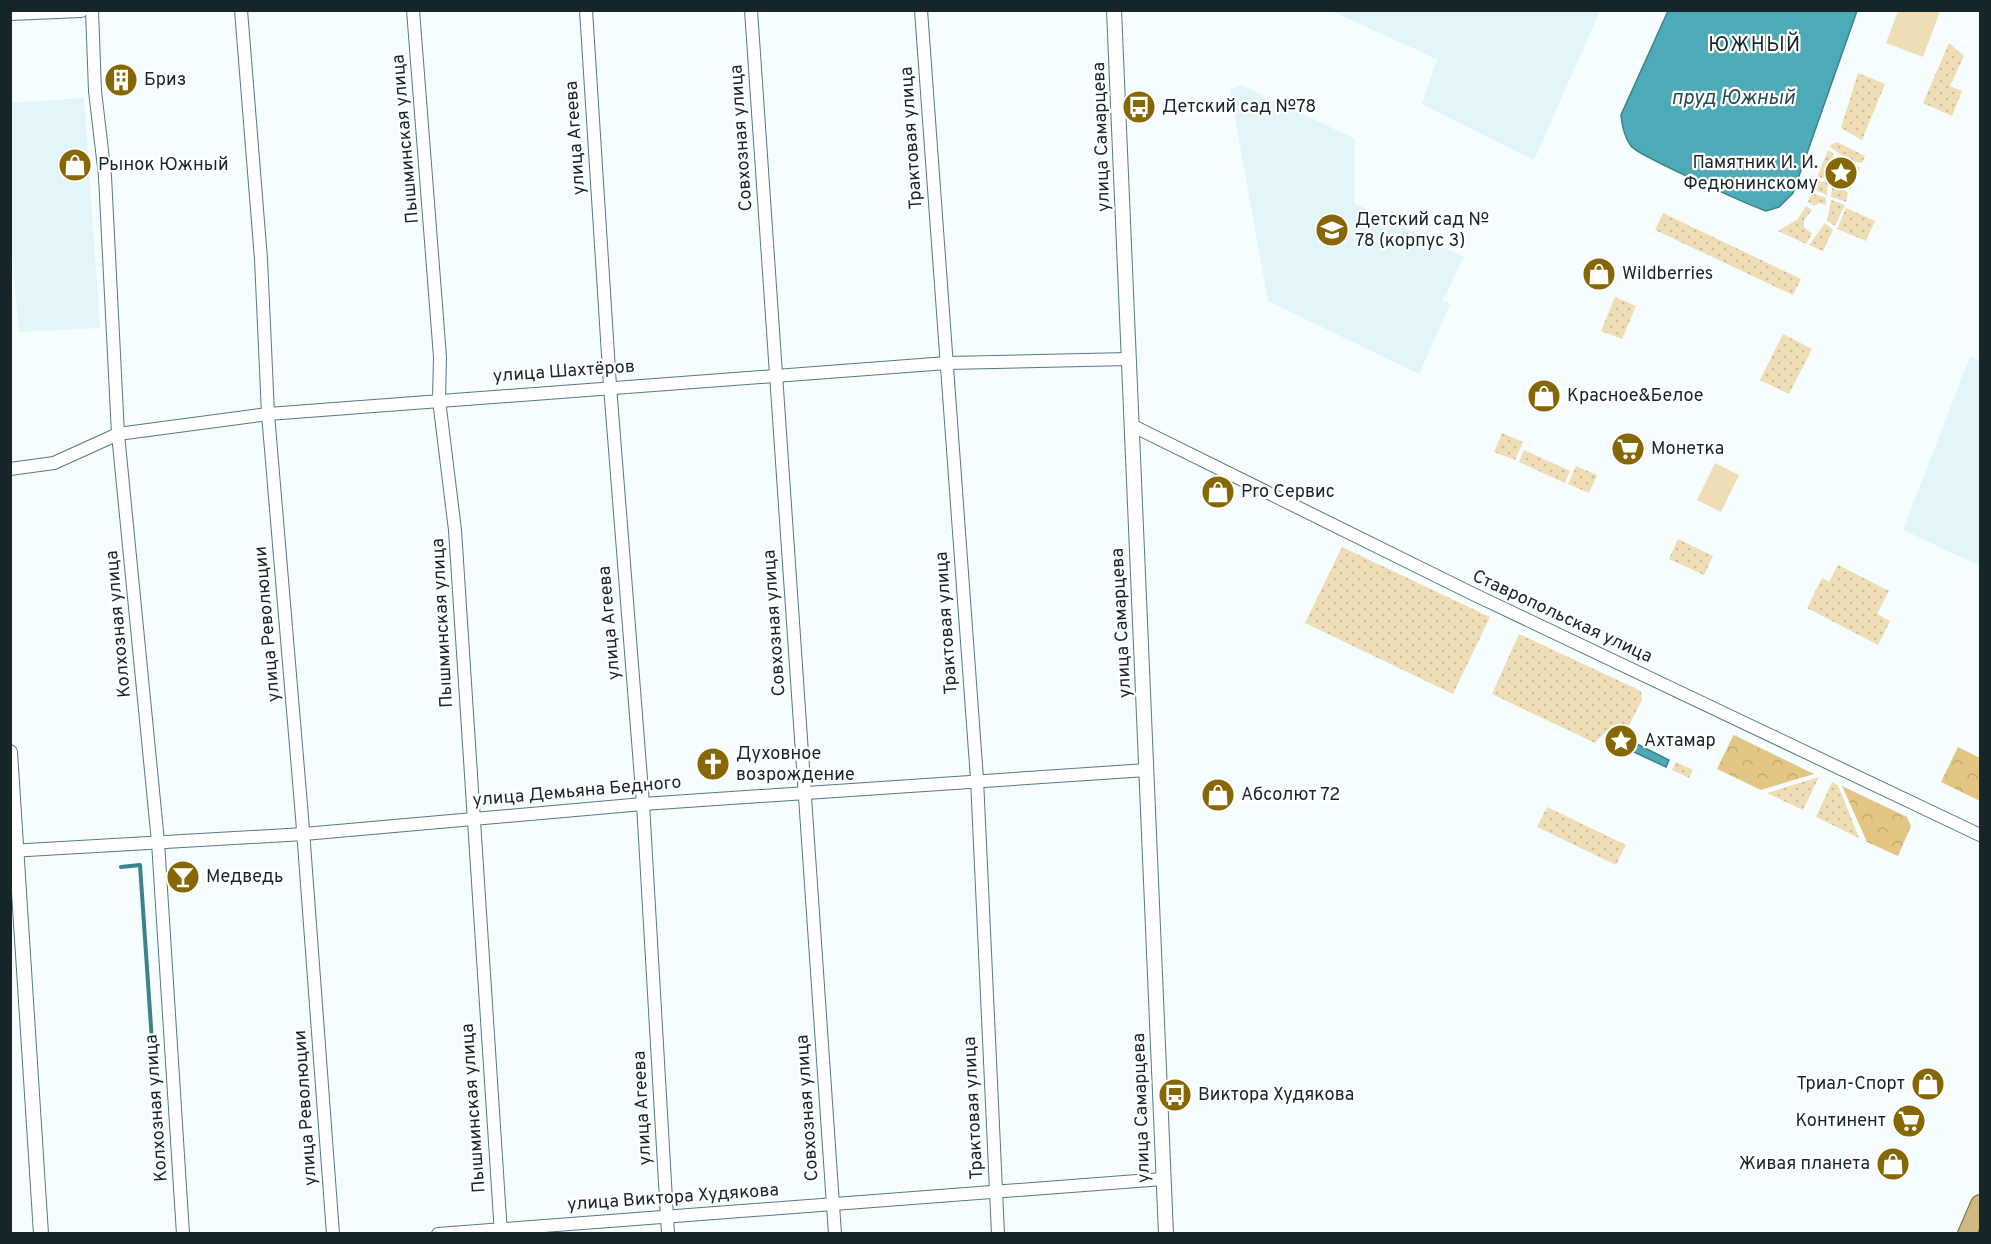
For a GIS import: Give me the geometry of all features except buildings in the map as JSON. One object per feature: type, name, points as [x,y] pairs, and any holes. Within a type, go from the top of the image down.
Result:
[{"type":"main road","points":[[1967,1233],[1980,1204]]},
{"type":"street","points":[[10,13],[81,10]]},
{"type":"street","name":"Колхозная улица","points":[[92,10],[95,91],[105,176],[118,434],[158,842],[183,1233]]},
{"type":"street","name":"улица Революции","points":[[241,10],[261,259],[268,414],[304,834],[333,1233]]},
{"type":"street","name":"Пышминская улица","points":[[413,10],[440,357],[439,400],[455,530],[501,1232]]},
{"type":"street","name":"улица Агеева","points":[[586,10],[610,386],[643,804],[669,1233]]},
{"type":"street","name":"Совхозная улица","points":[[751,10],[835,1233]]},
{"type":"street","name":"Трактовая улица","points":[[921,10],[977,779],[998,1233]]},
{"type":"street","name":"улица Самарцева","points":[[1114,10],[1166,1233]]},
{"type":"street","name":"улица Шахтёров","points":[[10,470],[54,464],[118,434],[268,414],[610,386],[947,363],[1129,358]]},
{"type":"street","name":"Ставропольская улица","points":[[1131,425],[1473,594],[1980,835]]},
{"type":"street","points":[[10,752],[13,851],[41,1233]]},
{"type":"street","name":"улица Демьяна Бедного","points":[[13,851],[304,834],[643,804],[977,779],[1147,770]]},
{"type":"street","name":"улица Виктора Худякова","points":[[438,1233],[501,1232],[1163,1179]]},
{"type":"shaded area","points":[[1600,10],[1534,160],[1422,104],[1437,59],[1331,11]]},
{"type":"shaded area","points":[[1898,11],[1940,11],[1923,57],[1886,43]]},
{"type":"shaded area","points":[[1949,43],[1964,56],[1950,86],[1962,91],[1952,116],[1923,103]]},
{"type":"shaded area","points":[[1858,73],[1885,84],[1862,140],[1841,128]]},
{"type":"shaded area","name":"Детский сад № 78 (корпус 3)","points":[[1241,85],[1355,139],[1354,203],[1464,257],[1443,300],[1450,304],[1419,374],[1268,301],[1230,90]]},
{"type":"shaded area","points":[[84,98],[100,328],[19,332],[10,227],[11,103]]},
{"type":"shaded area","points":[[1837,142],[1865,156],[1862,163],[1849,161],[1829,146]]},
{"type":"shaded area","points":[[1828,150],[1834,154],[1824,178],[1817,177]]},
{"type":"shaded area","points":[[1845,165],[1860,167],[1850,190],[1840,180]]},
{"type":"shaded area","points":[[1816,181],[1828,182],[1827,195],[1813,189]]},
{"type":"shaded area","points":[[1833,182],[1848,193],[1846,202],[1831,197]]},
{"type":"shaded area","points":[[1812,193],[1826,198],[1826,205],[1819,203],[1814,206],[1808,202]]},
{"type":"shaded area","points":[[1831,200],[1845,205],[1835,226],[1827,221]]},
{"type":"shaded area","points":[[1806,206],[1812,210],[1804,220],[1804,227],[1812,234],[1806,244],[1778,231],[1798,219]]},
{"type":"shaded area","points":[[1846,208],[1875,221],[1866,241],[1837,229]]},
{"type":"shaded area","points":[[1663,213],[1801,279],[1793,295],[1655,230]]},
{"type":"shaded area","points":[[1825,223],[1833,230],[1823,251],[1809,245]]},
{"type":"shaded area","points":[[1615,297],[1636,306],[1622,339],[1601,331]]},
{"type":"shaded area","points":[[1783,334],[1812,349],[1789,394],[1760,380]]},
{"type":"shaded area","points":[[1970,357],[1980,361],[1980,566],[1903,530]]},
{"type":"shaded area","points":[[1502,433],[1523,442],[1515,460],[1494,452]]},
{"type":"shaded area","points":[[1524,450],[1570,471],[1565,483],[1519,462]]},
{"type":"shaded area","points":[[1715,463],[1739,475],[1721,512],[1697,500]]},
{"type":"shaded area","points":[[1576,466],[1597,475],[1589,493],[1568,484]]},
{"type":"shaded area","points":[[1678,539],[1713,556],[1704,575],[1669,559]]},
{"type":"shaded area","points":[[1342,547],[1490,617],[1453,694],[1305,623]]},
{"type":"shaded area","points":[[1838,565],[1889,591],[1877,614],[1890,621],[1878,645],[1807,608],[1822,578],[1829,582]]},
{"type":"shaded area","points":[[1519,634],[1641,691],[1642,700],[1628,727],[1614,727],[1595,743],[1492,694]]},
{"type":"shaded area","points":[[1676,762],[1693,770],[1689,778],[1672,770]]},
{"type":"shaded area","points":[[1819,777],[1803,810],[1767,793]]},
{"type":"shaded area","points":[[1832,782],[1838,785],[1859,838],[1816,817]]},
{"type":"shaded area","points":[[1547,807],[1626,845],[1616,865],[1537,827]]},
{"type":"green space","points":[[1734,734],[1814,774],[1761,790],[1717,769]]},
{"type":"green space","points":[[1958,747],[1980,758],[1980,801],[1941,782]]},
{"type":"green space","points":[[1842,786],[1907,817],[1911,826],[1898,856],[1867,842]]},
{"type":"water","name":"пруд Южный","points":[[1668,11],[1857,11],[1793,193],[1779,207],[1766,211],[1756,207],[1652,159],[1629,143],[1621,115]]},
{"type":"water","points":[[1637,744],[1669,760],[1666,767],[1634,752]]},
{"type":"waterway","points":[[121,867],[140,865],[153,1056]]},
{"type":"place","name":"Бриз","points":[[121,80]]},
{"type":"place","name":"Детский сад №78","points":[[1139,107]]},
{"type":"place","name":"Рынок Южный","points":[[75,165]]},
{"type":"place","name":"Памятник И. И. Федюнинскому","points":[[1841,173]]},
{"type":"place","name":"Детский сад № 78 (корпус 3)","points":[[1332,230]]},
{"type":"place","name":"Wildberries","points":[[1599,274]]},
{"type":"place","name":"Красное&Белое","points":[[1544,396]]},
{"type":"place","name":"Монетка","points":[[1628,449]]},
{"type":"place","name":"Pro Сервис","points":[[1218,492]]},
{"type":"place","name":"Ахтамар","points":[[1621,741]]},
{"type":"place","name":"Духовное возрождение","points":[[713,764]]},
{"type":"place","name":"Абсолют 72","points":[[1218,795]]},
{"type":"place","name":"Медведь","points":[[183,877]]},
{"type":"place","name":"Триал-Спорт","points":[[1928,1084]]},
{"type":"place","name":"Виктора Худякова","points":[[1175,1095]]},
{"type":"place","name":"Континент","points":[[1909,1121]]},
{"type":"place","name":"Живая планета","points":[[1893,1164]]},
{"type":"district","name":"ЮЖНЫЙ","points":[[1755,46]]}]
